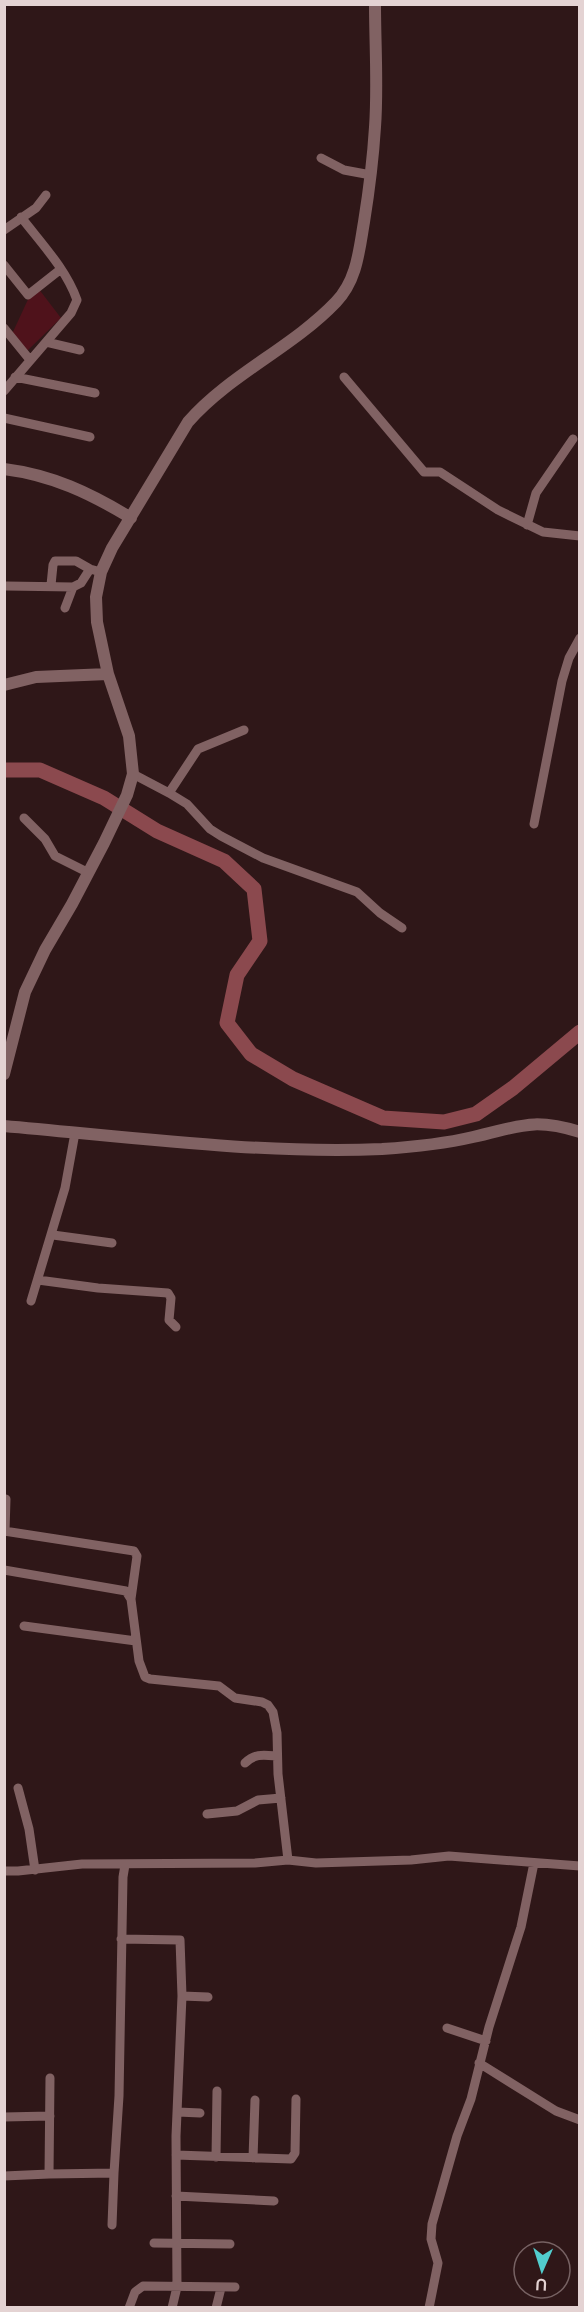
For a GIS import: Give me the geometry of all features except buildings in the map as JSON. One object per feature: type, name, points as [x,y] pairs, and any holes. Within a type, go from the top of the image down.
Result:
[{"type":"street","points":[[6,586],[73,587],[81,583],[95,570],[112,548],[188,422],[202,405],[303,330],[329,309],[344,293],[356,268],[370,175],[375,126],[375,4]]},
{"type":"street","points":[[321,158],[344,170],[370,175]]},
{"type":"street","points":[[4,230],[36,208],[46,195]]},
{"type":"street","points":[[4,391],[71,313],[77,300],[74,290],[61,269],[21,217]]},
{"type":"street","points":[[4,265],[28,295],[61,269]]},
{"type":"street","points":[[4,328],[30,360]]},
{"type":"street","points":[[46,342],[80,350]]},
{"type":"street","points":[[15,376],[95,393]]},
{"type":"street","points":[[344,377],[424,472],[443,473],[468,491],[543,532],[579,536]]},
{"type":"street","points":[[4,418],[90,437]]},
{"type":"street","points":[[527,525],[536,493],[573,440]]},
{"type":"street","points":[[4,469],[43,475],[64,482],[102,500],[131,518]]},
{"type":"street","points":[[51,585],[55,561],[76,561],[95,570]]},
{"type":"street","points":[[5,1070],[25,992],[45,950],[104,843],[127,795],[133,774],[129,736],[108,674],[96,610],[95,570]]},
{"type":"street","points":[[65,608],[73,587]]},
{"type":"street","points":[[534,824],[562,681],[569,658],[579,638]]},
{"type":"street","points":[[4,685],[36,677],[108,674]]},
{"type":"street","points":[[169,793],[199,748],[244,730]]},
{"type":"street","points":[[133,774],[187,804],[205,824],[221,836],[263,858],[357,892],[381,914],[402,928]]},
{"type":"street","points":[[24,818],[45,839],[55,856],[89,873]]},
{"type":"street","points":[[4,1126],[272,1148],[381,1149],[434,1145],[525,1124],[552,1124],[579,1132]]},
{"type":"street","points":[[31,1301],[65,1188],[75,1132]]},
{"type":"street","points":[[53,1234],[112,1243]]},
{"type":"street","points":[[38,1280],[98,1288],[168,1293],[171,1298],[170,1320],[177,1328]]},
{"type":"street","points":[[6,1499],[5,1531],[134,1551],[137,1556],[131,1599],[141,1670],[145,1677],[219,1686],[235,1698],[262,1701],[268,1705],[273,1712],[277,1733],[288,1860]]},
{"type":"street","points":[[4,1570],[126,1591],[131,1599]]},
{"type":"street","points":[[24,1626],[136,1641]]},
{"type":"street","points":[[245,1763],[251,1757],[258,1755],[278,1756]]},
{"type":"street","points":[[18,1788],[29,1829],[35,1870]]},
{"type":"street","points":[[207,1814],[237,1811],[258,1800],[281,1798]]},
{"type":"street","points":[[4,1871],[82,1864],[255,1863],[288,1860],[316,1863],[411,1860],[448,1856],[579,1866]]},
{"type":"street","points":[[429,2307],[438,2263],[431,2239],[432,2224],[525,1915],[534,1863]]},
{"type":"street","points":[[111,2225],[119,2096],[121,1939],[125,1865]]},
{"type":"street","points":[[121,1939],[180,1940],[182,1995],[176,2156],[177,2288],[172,2307]]},
{"type":"street","points":[[182,1995],[208,1997]]},
{"type":"street","points":[[447,2028],[486,2041]]},
{"type":"street","points":[[479,2063],[556,2111],[579,2120]]},
{"type":"street","points":[[49,2174],[50,2078]]},
{"type":"street","points":[[216,2157],[217,2091]]},
{"type":"street","points":[[176,2156],[288,2160],[293,2158],[296,2099]]},
{"type":"street","points":[[253,2158],[255,2100]]},
{"type":"street","points":[[178,2112],[200,2112]]},
{"type":"street","points":[[4,2117],[50,2116]]},
{"type":"street","points":[[4,2176],[114,2172]]},
{"type":"street","points":[[176,2196],[274,2201]]},
{"type":"street","points":[[154,2243],[230,2244]]},
{"type":"street","points":[[129,2307],[135,2292],[143,2286],[235,2287]]},
{"type":"street","points":[[216,2307],[221,2288]]},
{"type":"shaded area","points":[[38,288],[61,318],[26,352],[12,334],[31,293]]},
{"type":"waterway","points":[[4,770],[40,770],[104,798],[157,831],[224,861],[254,889],[260,941],[237,975],[227,1023],[251,1054],[293,1079],[383,1118],[444,1122],[476,1114],[513,1088],[580,1032]]}]
